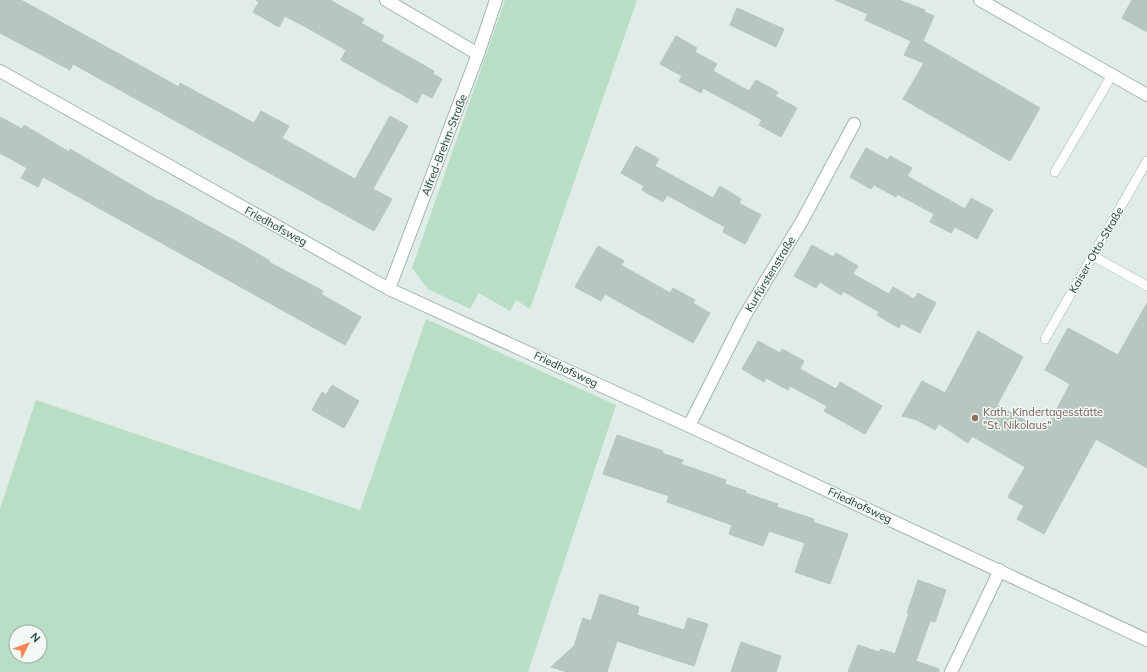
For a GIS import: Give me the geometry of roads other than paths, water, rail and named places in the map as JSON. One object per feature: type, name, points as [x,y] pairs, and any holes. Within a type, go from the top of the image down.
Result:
[{"type":"street","points":[[386,0],[478,54]]},
{"type":"street","name":"Alfred-Brehm-Straße","points":[[389,289],[478,54],[496,0]]},
{"type":"street","points":[[985,1],[1147,95]]},
{"type":"street","name":"Friedhofsweg","points":[[0,71],[389,289],[1000,570],[1147,640]]},
{"type":"street","name":"Kurfürstenstraße","points":[[689,426],[744,317],[802,221],[854,124]]},
{"type":"street","points":[[951,672],[1000,570]]},
{"type":"lane","points":[[1055,172],[1112,75]]},
{"type":"lane","name":"Kaiser-Otto-Straße","points":[[1045,339],[1147,161]]},
{"type":"lane","points":[[1093,256],[1147,286]]},
{"type":"place","name":"Kath. Kindertagesstätte \"St. Nikolaus\"","points":[[975,418]]}]
